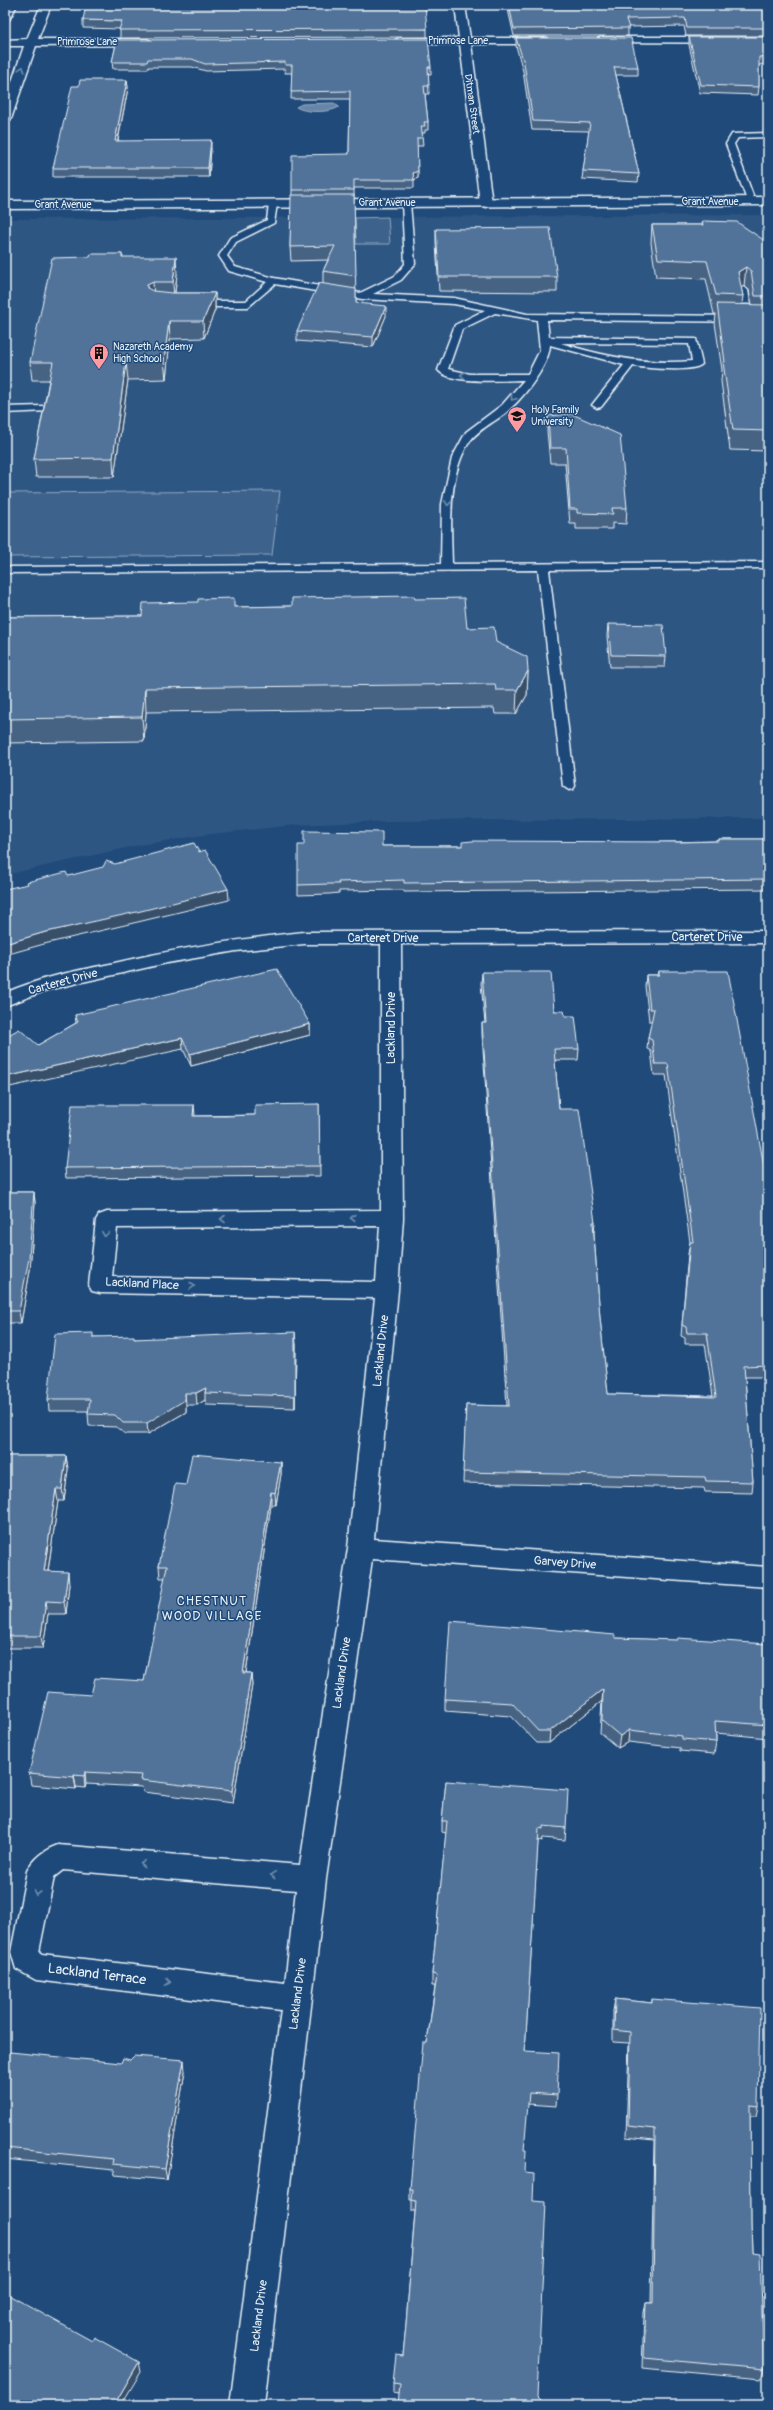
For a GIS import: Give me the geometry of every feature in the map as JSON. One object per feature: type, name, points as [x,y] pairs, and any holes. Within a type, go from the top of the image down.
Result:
[{"type":"street","points":[[5,18],[12,5]]},
{"type":"street","points":[[5,119],[31,42],[46,5]]},
{"type":"street","name":"Ditman Street","points":[[460,5],[463,41],[486,203]]},
{"type":"street","name":"Primrose Lane","points":[[384,41],[557,40]]},
{"type":"street","points":[[588,40],[768,40]]},
{"type":"street","name":"Primrose Lane","points":[[5,43],[156,42]]},
{"type":"street","name":"Grant Avenue","points":[[5,205],[768,201]]},
{"type":"street","name":"Carteret Drive","points":[[5,1000],[41,985],[236,945],[304,938],[768,937]]},
{"type":"street","name":"Lackland Drive","points":[[247,2405],[312,1879],[361,1548],[388,1290],[392,1218],[391,938]]},
{"type":"street","name":"Lackland Place","points":[[388,1290],[100,1285],[107,1220],[392,1218]]},
{"type":"street","name":"Garvey Drive","points":[[361,1548],[768,1578]]},
{"type":"street","name":"Lackland Terrace","points":[[297,1998],[36,1967],[26,1960],[25,1952],[41,1871],[58,1857],[312,1879]]},
{"type":"lane","points":[[751,201],[730,144],[735,136],[768,135]]},
{"type":"lane","points":[[362,296],[398,278],[410,264],[406,203]]},
{"type":"lane","points":[[274,204],[271,221],[233,240],[223,256],[232,269],[273,281],[362,296],[454,301],[493,310],[542,318],[768,319]]},
{"type":"lane","points":[[185,304],[248,304],[273,281]]},
{"type":"lane","points":[[743,290],[748,319]]},
{"type":"lane","points":[[493,310],[458,327],[442,370],[448,374],[487,378],[530,377]]},
{"type":"lane","points":[[448,566],[445,535],[449,493],[456,460],[464,443],[474,431],[503,410],[530,377],[544,353],[542,318]]},
{"type":"lane","points":[[543,340],[693,340],[697,364],[659,367],[596,358],[543,340]]},
{"type":"lane","points":[[597,405],[630,363]]},
{"type":"lane","points":[[5,410],[44,410]]},
{"type":"lane","points":[[5,570],[768,565]]},
{"type":"lane","points":[[543,566],[569,786]]},
{"type":"shaded area","points":[[334,103],[339,107],[324,111],[311,111],[296,107],[302,104]]},
{"type":"shaded area","name":"Holy Family University","points":[[768,215],[768,818],[389,821],[295,825],[211,834],[139,845],[5,875],[5,219]]},
{"type":"shaded area","points":[[388,217],[390,244],[356,244],[355,218]]},
{"type":"shaded area","points":[[280,491],[272,555],[5,557],[5,493]]},
{"type":"building","points":[[86,5],[425,5],[427,29],[119,30],[122,21],[83,20]]},
{"type":"building","points":[[509,5],[768,5],[768,28],[687,28],[685,18],[626,19],[629,28],[514,29]]},
{"type":"building","points":[[689,37],[768,37],[768,57],[759,57],[759,87],[701,85]]},
{"type":"building","points":[[516,38],[631,38],[638,67],[614,67],[639,174],[583,171],[590,123],[533,121],[524,63]]},
{"type":"building","points":[[428,39],[431,67],[428,67],[429,86],[424,86],[428,122],[424,122],[425,126],[421,126],[423,138],[417,138],[418,171],[413,173],[414,180],[354,180],[354,190],[292,190],[292,155],[349,154],[350,91],[291,92],[292,65],[285,65],[285,62],[205,64],[192,59],[148,59],[147,62],[112,62],[117,40]]},
{"type":"building","points":[[80,80],[127,80],[115,141],[211,140],[208,168],[53,168],[72,86],[79,86]]},
{"type":"building","points":[[291,195],[354,195],[356,276],[323,271],[335,246],[290,247]]},
{"type":"building","points":[[702,221],[737,222],[768,243],[768,296],[755,296],[751,271],[746,267],[738,272],[743,296],[716,295],[707,261],[658,259],[652,225],[703,225]]},
{"type":"building","points":[[550,228],[557,277],[439,277],[436,229]]},
{"type":"building","name":"Nazareth Academy High School","points":[[91,254],[122,254],[122,257],[176,257],[173,282],[153,282],[147,285],[147,288],[153,291],[172,293],[215,293],[203,321],[169,321],[164,361],[126,362],[113,458],[34,459],[53,362],[30,362],[52,258],[90,257]]},
{"type":"building","points":[[319,283],[356,289],[356,303],[386,306],[373,337],[297,331]]},
{"type":"building","points":[[717,304],[768,305],[768,431],[733,430],[723,362],[725,362]]},
{"type":"building","points":[[572,414],[620,435],[627,508],[612,508],[613,514],[577,513],[577,509],[570,509],[566,448],[550,448],[548,416]]},
{"type":"building","points":[[414,596],[415,599],[464,598],[467,628],[494,627],[496,642],[527,657],[528,671],[517,690],[496,690],[495,684],[145,688],[142,717],[5,719],[5,617],[142,616],[143,603],[198,602],[198,599],[234,598],[234,607],[292,606],[292,598]]},
{"type":"building","points":[[608,624],[663,625],[666,656],[611,655]]},
{"type":"building","points":[[304,831],[382,832],[382,846],[462,846],[462,842],[472,841],[680,842],[719,841],[719,839],[768,839],[768,879],[404,883],[404,880],[298,885],[298,845],[304,845]]},
{"type":"building","points":[[194,843],[199,852],[205,850],[228,889],[141,911],[42,933],[5,944],[5,889],[28,884],[27,882],[66,872],[68,876],[103,867],[106,861],[115,864]]},
{"type":"building","points":[[277,969],[310,1024],[190,1054],[182,1038],[5,1077],[5,1037],[19,1029],[38,1045],[78,1022],[75,1015]]},
{"type":"building","points":[[659,971],[728,971],[766,1177],[768,1219],[768,1365],[744,1366],[753,1482],[706,1481],[705,1477],[463,1472],[466,1405],[509,1406],[482,1023],[486,1023],[482,972],[551,972],[554,1011],[564,1011],[565,1016],[575,1016],[579,1049],[554,1049],[559,1109],[579,1109],[595,1222],[593,1222],[600,1318],[608,1394],[716,1397],[707,1333],[687,1333],[686,1327],[682,1325],[690,1242],[693,1242],[668,1064],[655,1064],[652,1040],[648,1038],[654,1009],[650,1009],[646,975],[659,975]]},
{"type":"building","points":[[319,1104],[320,1166],[65,1168],[72,1105],[194,1105],[193,1116],[226,1116],[255,1115],[255,1105]]},
{"type":"building","points":[[5,1192],[34,1192],[29,1258],[19,1311],[5,1311]]},
{"type":"building","points":[[295,1332],[295,1396],[205,1393],[206,1388],[196,1393],[185,1393],[185,1400],[147,1423],[123,1423],[115,1415],[88,1414],[90,1399],[48,1399],[55,1334],[93,1333],[93,1337],[134,1336],[134,1339]]},
{"type":"building","points":[[192,1454],[281,1462],[275,1493],[271,1492],[243,1673],[251,1673],[232,1791],[141,1780],[142,1775],[85,1772],[84,1776],[74,1775],[74,1777],[29,1773],[48,1692],[91,1695],[95,1678],[144,1681],[167,1566],[159,1566],[175,1484],[186,1485]]},
{"type":"building","points":[[5,1456],[66,1456],[62,1489],[56,1489],[44,1571],[68,1572],[64,1602],[46,1601],[41,1636],[5,1636]]},
{"type":"building","points":[[450,1621],[615,1635],[615,1638],[677,1640],[678,1638],[768,1644],[768,1725],[715,1721],[716,1742],[682,1739],[682,1736],[629,1730],[620,1736],[602,1721],[603,1689],[550,1731],[538,1731],[512,1703],[445,1699]]},
{"type":"building","points":[[446,1781],[568,1790],[566,1828],[543,1826],[543,1829],[539,1828],[525,2051],[559,2053],[557,2095],[529,2093],[524,2150],[526,2150],[525,2173],[534,2174],[533,2201],[546,2202],[537,2396],[542,2401],[542,2405],[398,2405],[400,2384],[393,2383],[396,2355],[403,2356],[416,2201],[412,2200],[413,2189],[410,2189],[423,2043],[427,2043],[437,1975],[432,1974],[447,1821],[442,1821]]},
{"type":"building","points":[[615,1999],[652,2003],[652,1999],[760,2008],[758,2106],[750,2105],[751,2224],[752,2252],[760,2253],[764,2369],[644,2358],[646,2303],[653,2303],[655,2129],[628,2126],[630,2032],[614,2030]]},
{"type":"building","points":[[10,2052],[121,2063],[123,2058],[130,2060],[134,2056],[184,2060],[165,2169],[113,2164],[114,2159],[5,2148],[5,2053],[9,2054]]},
{"type":"building","points":[[5,2293],[92,2341],[94,2337],[139,2362],[114,2405],[5,2405]]},
{"type":"place","name":"Nazareth Academy High School","points":[[99,370]]},
{"type":"place","name":"Holy Family University","points":[[517,433]]},
{"type":"district","name":"CHESTNUT WOOD VILLAGE","points":[[212,1608]]}]
